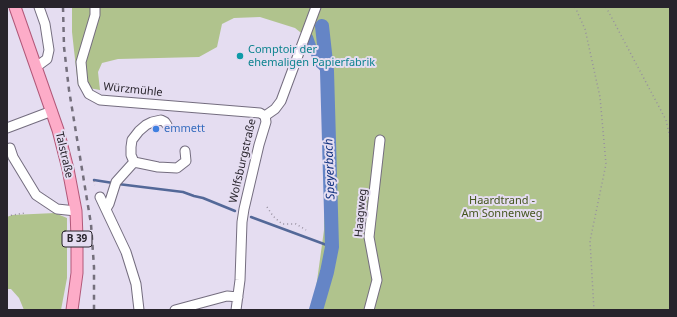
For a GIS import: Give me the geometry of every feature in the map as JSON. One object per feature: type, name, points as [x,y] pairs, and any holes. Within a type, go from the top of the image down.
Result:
[{"type":"main road","name":"Talstraße","points":[[15,7],[52,111],[63,147],[76,211],[78,255],[72,310]]},
{"type":"street","points":[[36,67],[47,59],[49,50],[45,24],[40,7]]},
{"type":"street","name":"Würzmühle","points":[[94,7],[95,15],[82,62],[83,83],[89,94],[100,100],[260,113],[265,116]]},
{"type":"street","name":"Wolfsburgstraße","points":[[236,310],[242,257],[242,222],[259,146],[266,122],[265,116],[281,101],[316,7]]},
{"type":"street","points":[[7,128],[52,111]]},
{"type":"street","points":[[134,162],[131,155],[132,140],[139,131],[146,124],[161,120],[168,125]]},
{"type":"street","name":"Haagweg","points":[[370,310],[377,280],[369,237],[380,140]]},
{"type":"street","points":[[10,148],[13,157],[36,195],[57,209],[76,211]]},
{"type":"street","points":[[134,162],[158,167],[177,168],[186,161],[185,151]]},
{"type":"street","points":[[106,209],[115,185],[134,162]]},
{"type":"street","points":[[100,197],[131,266],[136,284],[139,310]]},
{"type":"street","points":[[175,310],[226,296],[238,297]]},
{"type":"path","points":[[575,7],[586,29],[600,97],[606,164],[590,241],[594,310]]},
{"type":"path","points":[[606,7],[666,120],[670,138]]},
{"type":"path","points":[[94,181],[95,185]]},
{"type":"path","points":[[267,207],[273,216],[282,224],[296,224],[306,230]]},
{"type":"path","points":[[7,216],[25,213]]},
{"type":"green space","name":"Haardtrand - Am Sonnenweg","points":[[72,7],[670,7],[670,310],[313,310],[324,230],[327,62],[315,44],[295,28],[260,17],[234,18],[222,24],[217,47],[199,57],[118,59],[102,63],[98,72],[100,90],[78,86],[72,32]]},
{"type":"green space","points":[[55,213],[67,218],[67,278],[61,310],[24,310],[19,298],[11,289],[7,289],[7,217],[12,215]]},
{"type":"waterway","name":"Speyerbach","points":[[316,310],[327,272],[332,247],[327,71],[322,26]]},
{"type":"waterway","points":[[309,37],[318,63],[327,71]]},
{"type":"waterway","points":[[94,180],[113,183]]},
{"type":"waterway","points":[[118,184],[183,192],[203,198],[235,211]]},
{"type":"waterway","points":[[251,217],[332,247]]},
{"type":"railway","points":[[63,7],[64,47],[69,90],[91,224],[94,267],[94,310]]},
{"type":"place","name":"Comptoir der ehemaligen Papierfabrik","points":[[240,56]]},
{"type":"place","name":"emmett","points":[[156,129]]}]
